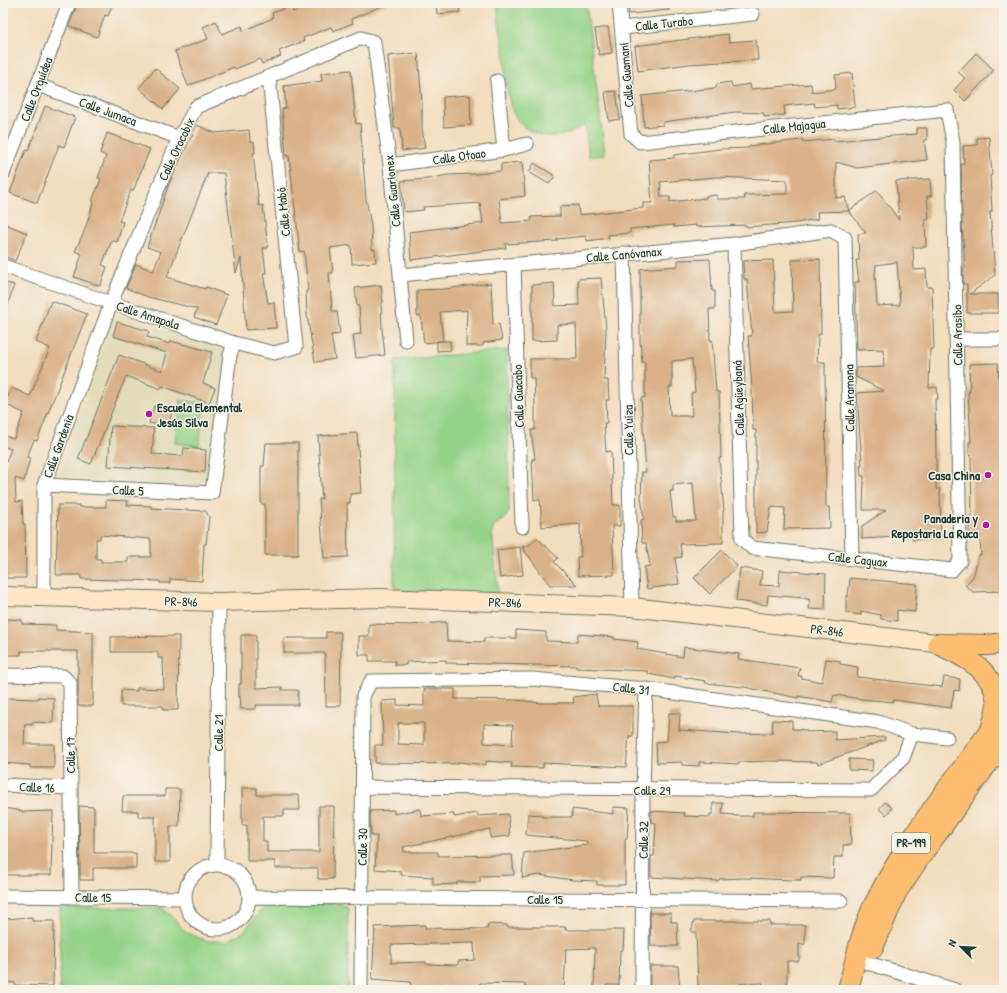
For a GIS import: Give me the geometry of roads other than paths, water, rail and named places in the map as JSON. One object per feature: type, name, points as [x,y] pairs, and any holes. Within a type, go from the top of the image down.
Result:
[{"type":"main road","points":[[938,644],[988,645],[1004,643]]},
{"type":"main road","points":[[938,644],[976,665],[988,676],[994,688],[997,703],[998,747]]},
{"type":"main road","name":"PR-199","points":[[848,990],[861,961],[874,904],[893,870],[939,800],[998,747],[1004,711]]},
{"type":"main road","name":"PR-199","points":[[861,961],[861,990]]},
{"type":"street","name":"Calle Orquídea","points":[[3,174],[68,3]]},
{"type":"street","name":"Calle Guamaní","points":[[619,3],[631,134],[640,142]]},
{"type":"street","name":"Calle Turabo","points":[[622,28],[754,14]]},
{"type":"street","name":"Calle Orocobix","points":[[111,303],[179,138],[196,107],[361,38],[374,42]]},
{"type":"street","name":"Calle Guarionex","points":[[374,42],[390,165],[406,341]]},
{"type":"street","name":"Calle Mabó","points":[[269,77],[296,347]]},
{"type":"street","points":[[498,81],[504,150]]},
{"type":"street","name":"Calle Jumaca","points":[[38,85],[179,138]]},
{"type":"street","name":"Calle Majagua","points":[[640,142],[947,110]]},
{"type":"street","name":"Calle Arasibo","points":[[947,110],[953,142],[960,561]]},
{"type":"street","name":"Calle Otoao","points":[[390,165],[504,150],[527,144]]},
{"type":"street","name":"Calle Canóvanax","points":[[400,275],[624,253],[734,244],[831,230],[845,238]]},
{"type":"street","name":"Calle Aramona","points":[[845,238],[852,558]]},
{"type":"street","name":"Calle Agüeybaná","points":[[734,244],[742,539],[752,548]]},
{"type":"street","name":"Calle Yuiza","points":[[624,253],[632,607]]},
{"type":"street","name":"Calle Guacabo","points":[[514,264],[522,527]]},
{"type":"street","name":"Calle Amapola","points":[[3,266],[234,343],[274,353],[296,347]]},
{"type":"street","name":"Calle Gardenia","points":[[44,596],[44,485],[111,303]]},
{"type":"street","points":[[957,339],[1004,339]]},
{"type":"street","name":"Calle 5","points":[[44,485],[212,493],[230,355],[234,343]]},
{"type":"street","name":"Calle Caguax","points":[[752,548],[952,570],[960,561]]},
{"type":"street","name":"PR-846","points":[[3,596],[219,602],[380,598],[632,607],[1004,652]]},
{"type":"street","name":"Calle 21","points":[[217,864],[219,602]]},
{"type":"street","name":"Calle 17","points":[[3,675],[63,676],[70,684],[72,897]]},
{"type":"street","name":"Calle 31","points":[[363,704],[363,696],[371,681],[532,679],[646,689],[878,722],[912,734],[947,738]]},
{"type":"street","name":"Calle 32","points":[[642,990],[643,790],[646,689]]},
{"type":"street","name":"Calle 30","points":[[361,990],[363,704]]},
{"type":"street","name":"Calle 29","points":[[363,788],[872,790],[902,758],[912,734]]},
{"type":"street","name":"Calle 16","points":[[3,785],[70,788]]},
{"type":"street","points":[[217,864],[227,866],[236,871],[243,878],[248,887],[249,898],[247,909],[233,926],[222,930],[211,930],[200,926],[192,918],[186,909],[184,898],[186,885],[193,874],[204,867],[217,864]]},
{"type":"street","name":"Calle 15","points":[[3,896],[184,898]]},
{"type":"street","name":"Calle 15","points":[[249,898],[841,901]]},
{"type":"street","points":[[861,961],[955,990]]},
{"type":"place","name":"Escuela Elemental Jesús Silva","points":[[149,414]]},
{"type":"place","name":"Casa China","points":[[988,475]]},
{"type":"place","name":"Panaderia y Repostaria La Ruca","points":[[986,525]]}]
